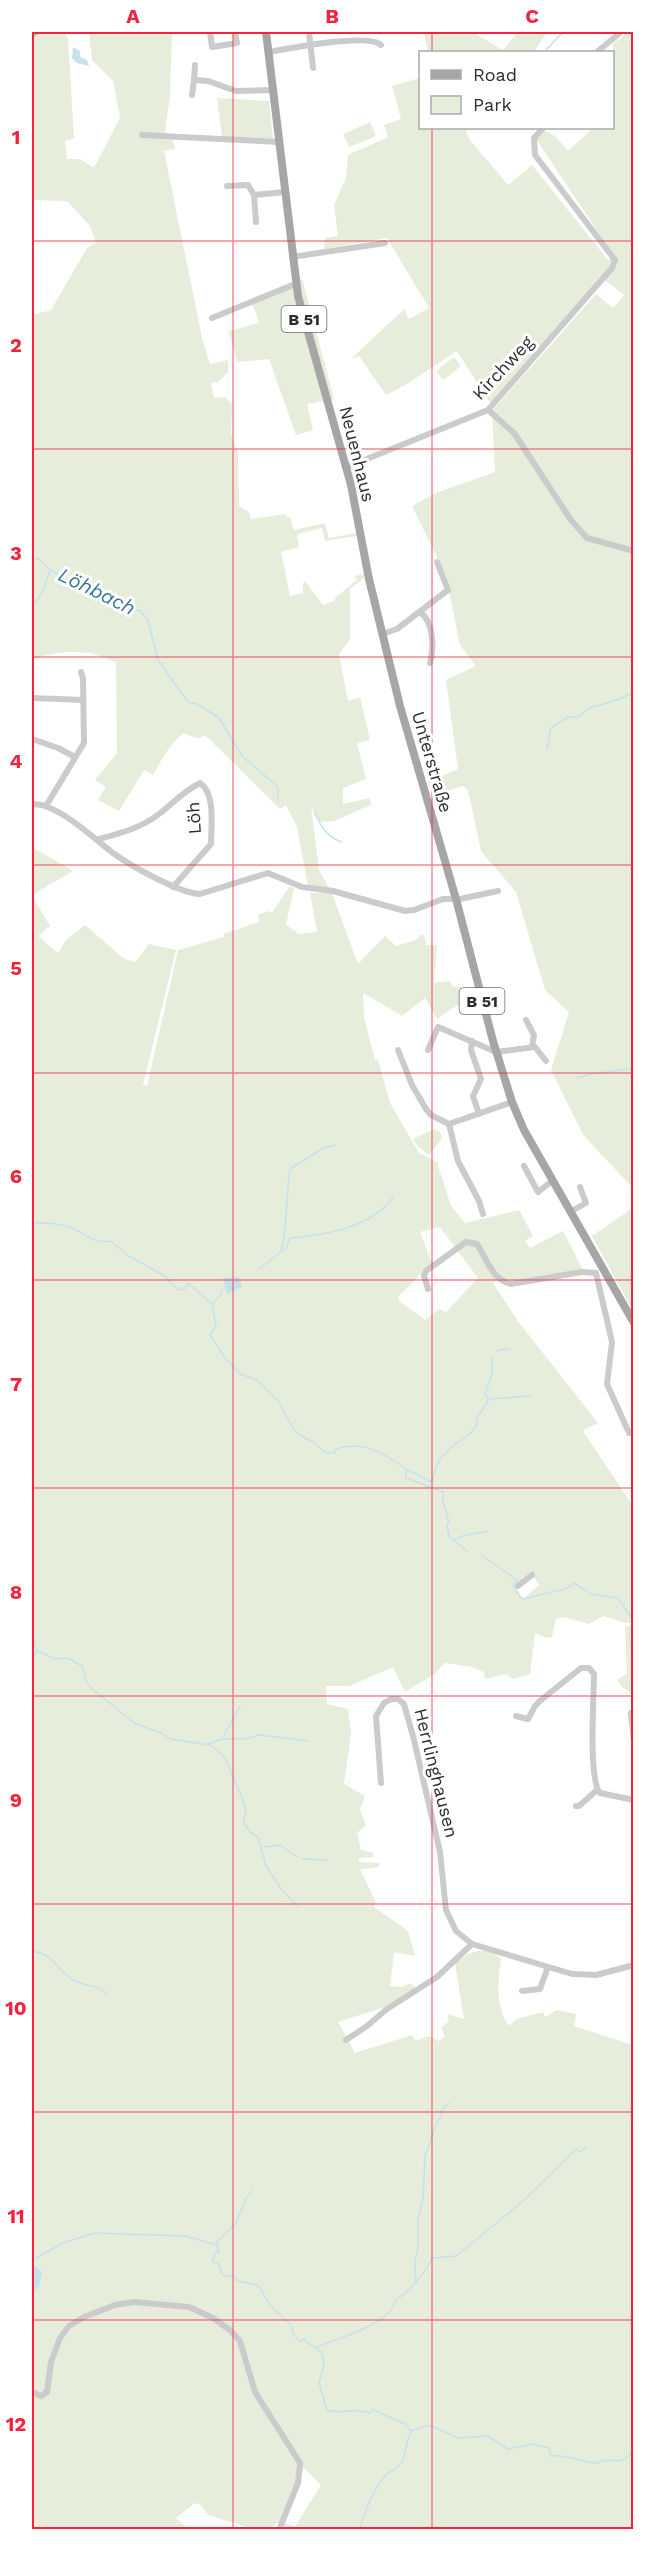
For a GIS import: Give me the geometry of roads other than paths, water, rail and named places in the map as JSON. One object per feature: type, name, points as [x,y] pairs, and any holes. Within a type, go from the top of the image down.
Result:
[{"type":"main road","name":"B 51","points":[[266,32],[269,51]]},
{"type":"main road","name":"Neuenhaus","points":[[269,51],[295,284],[347,467],[382,634]]},
{"type":"main road","name":"Unterstraße","points":[[382,634],[400,706],[456,898],[496,1052],[512,1102],[524,1131],[570,1212],[599,1271],[633,1323]]},
{"type":"street","points":[[32,35],[37,32]]},
{"type":"street","points":[[210,32],[212,47],[237,43],[235,32]]},
{"type":"street","points":[[309,32],[313,68]]},
{"type":"street","points":[[348,32],[348,39]]},
{"type":"street","points":[[598,51],[621,32]]},
{"type":"street","points":[[269,51],[348,39],[378,42],[381,45]]},
{"type":"street","points":[[192,95],[195,65]]},
{"type":"street","points":[[194,80],[208,81],[236,92],[274,90]]},
{"type":"street","name":"Kirchweg","points":[[347,467],[488,411],[612,268],[615,260],[535,155],[534,138],[542,129]]},
{"type":"street","points":[[142,135],[279,142]]},
{"type":"street","points":[[227,186],[248,185],[254,195],[256,222]]},
{"type":"street","points":[[254,195],[285,192]]},
{"type":"street","points":[[292,257],[385,243]]},
{"type":"street","points":[[212,318],[295,284]]},
{"type":"street","points":[[488,411],[514,433],[571,519],[587,538],[633,551]]},
{"type":"street","points":[[382,634],[397,629],[448,590],[437,562]]},
{"type":"street","points":[[420,612],[427,620],[433,644],[430,663]]},
{"type":"street","points":[[46,806],[84,743],[81,672]]},
{"type":"street","points":[[32,698],[83,699]]},
{"type":"street","points":[[32,739],[75,757]]},
{"type":"street","name":"Löh","points":[[99,839],[139,827],[159,815],[187,789],[200,783],[207,789],[212,820],[210,847],[174,887]]},
{"type":"street","points":[[32,804],[46,806],[99,839],[120,858],[190,893],[200,894],[268,873],[302,887],[333,891],[405,911],[443,899],[498,891]]},
{"type":"street","points":[[526,1020],[534,1035],[532,1047]]},
{"type":"street","points":[[428,1050],[438,1027],[496,1052],[532,1047],[539,1050],[546,1061]]},
{"type":"street","points":[[472,1041],[471,1050],[481,1079],[473,1096],[479,1114]]},
{"type":"street","points":[[398,1050],[412,1085],[426,1109],[449,1124],[458,1161],[479,1201],[483,1214]]},
{"type":"street","points":[[449,1124],[512,1102]]},
{"type":"street","points":[[524,1166],[538,1192],[552,1181]]},
{"type":"street","points":[[570,1212],[586,1203],[579,1187]]},
{"type":"street","points":[[428,1289],[424,1276],[426,1270],[466,1242],[477,1244],[495,1275],[503,1282],[511,1284],[599,1271],[612,1342],[607,1383],[629,1432]]},
{"type":"street","points":[[518,1586],[532,1575]]},
{"type":"street","points":[[516,1716],[528,1719],[541,1700],[581,1668],[589,1668],[594,1674],[594,1782],[597,1790],[607,1795],[633,1800]]},
{"type":"street","name":"Herrlinghausen","points":[[381,1783],[376,1716],[384,1703],[398,1699],[405,1707],[440,1852],[446,1910],[456,1931],[472,1944]]},
{"type":"street","points":[[631,1713],[633,1742]]},
{"type":"street","points":[[576,1806],[579,1806],[597,1790]]},
{"type":"street","points":[[346,2040],[368,2026],[387,2008],[437,1977],[472,1944],[587,1976],[633,1965]]},
{"type":"street","points":[[522,1991],[540,1989],[548,1967]]},
{"type":"street","points":[[32,2392],[41,2396],[47,2392],[49,2368],[55,2349],[65,2331],[79,2319],[127,2302],[189,2307],[219,2322],[237,2337],[244,2350],[255,2392],[298,2458],[300,2476],[279,2529]]},
{"type":"water","points":[[73,47],[80,51],[80,57],[87,60],[89,66],[77,63],[72,58]]},
{"type":"water","points":[[239,1277],[242,1287],[227,1294],[223,1278]]},
{"type":"water","points":[[33,2265],[42,2272],[39,2287],[32,2293]]},
{"type":"waterway","points":[[545,51],[563,32]]},
{"type":"waterway","name":"Löhbach","points":[[32,557],[40,560],[50,570],[104,599],[141,611],[148,621],[158,660],[188,702],[197,704],[219,718],[242,756],[278,787],[278,798]]},
{"type":"waterway","points":[[32,607],[42,593],[50,570]]},
{"type":"waterway","points":[[547,749],[551,728],[568,717],[579,717],[589,708],[634,693]]},
{"type":"waterway","name":"Löhbach","points":[[314,812],[324,830],[341,842]]},
{"type":"waterway","points":[[578,1078],[634,1068]]},
{"type":"waterway","points":[[281,1250],[290,1169],[322,1149],[335,1145]]},
{"type":"waterway","points":[[259,1269],[286,1248],[290,1238],[318,1235],[361,1223],[385,1207],[394,1196]]},
{"type":"waterway","points":[[32,1223],[70,1227],[95,1240],[111,1241],[127,1255],[163,1275],[179,1290],[185,1289],[188,1283],[212,1304],[216,1325],[210,1335],[225,1358],[240,1374],[257,1380],[279,1402],[293,1428],[301,1436],[326,1453],[335,1453],[336,1449],[355,1446],[381,1453],[406,1469],[406,1478],[443,1492],[443,1502],[449,1522],[447,1525],[449,1536],[468,1552]]},
{"type":"waterway","points":[[213,1303],[222,1293],[222,1289]]},
{"type":"waterway","points":[[496,1351],[509,1349]]},
{"type":"waterway","points":[[406,1469],[431,1482],[440,1459],[451,1447],[470,1434],[489,1399],[485,1394],[492,1374],[492,1357]]},
{"type":"waterway","points":[[489,1399],[530,1396]]},
{"type":"waterway","points":[[454,1540],[462,1536],[488,1531]]},
{"type":"waterway","points":[[482,1556],[517,1580],[513,1586],[522,1599],[565,1589],[574,1583],[591,1594],[618,1598],[633,1620]]},
{"type":"waterway","points":[[32,1630],[36,1650],[32,1664]]},
{"type":"waterway","points":[[36,1650],[55,1659],[68,1658],[82,1666],[86,1681],[91,1688],[134,1723],[161,1733],[170,1739],[210,1745],[224,1756],[243,1800],[246,1811],[243,1822],[251,1833],[258,1837],[266,1866],[282,1890],[297,1906]]},
{"type":"waterway","points":[[223,1737],[240,1706]]},
{"type":"waterway","points":[[208,1744],[222,1739],[244,1739],[260,1735],[308,1741]]},
{"type":"waterway","points":[[263,1847],[280,1845],[297,1857]]},
{"type":"waterway","points":[[302,1859],[327,1860]]},
{"type":"waterway","points":[[32,1951],[47,1956],[71,1978],[82,1984],[99,1988],[108,1994]]},
{"type":"waterway","points":[[416,2283],[415,2259],[418,2249],[418,2219],[423,2198],[425,2156],[437,2122],[442,2116],[442,2110],[449,2103]]},
{"type":"waterway","points":[[317,2347],[362,2330],[384,2317],[392,2309],[395,2301],[416,2282],[432,2258],[456,2256],[520,2204],[576,2149],[581,2152],[586,2147]]},
{"type":"waterway","points":[[216,2243],[236,2223],[247,2196],[253,2191]]},
{"type":"waterway","points":[[32,2260],[63,2243],[95,2233],[185,2236],[217,2245],[219,2252],[216,2251],[212,2261],[220,2265],[221,2274]]},
{"type":"waterway","points":[[222,2275],[258,2285],[270,2305],[291,2325],[293,2334],[301,2342],[303,2339],[322,2353],[324,2364],[319,2383],[327,2410],[370,2413],[372,2409],[407,2425],[410,2431],[429,2425],[458,2438],[488,2436],[508,2449],[533,2444],[549,2448],[551,2456],[588,2462],[619,2461],[634,2451]]},
{"type":"waterway","points":[[359,2530],[376,2489],[386,2475],[402,2462],[412,2430]]}]
